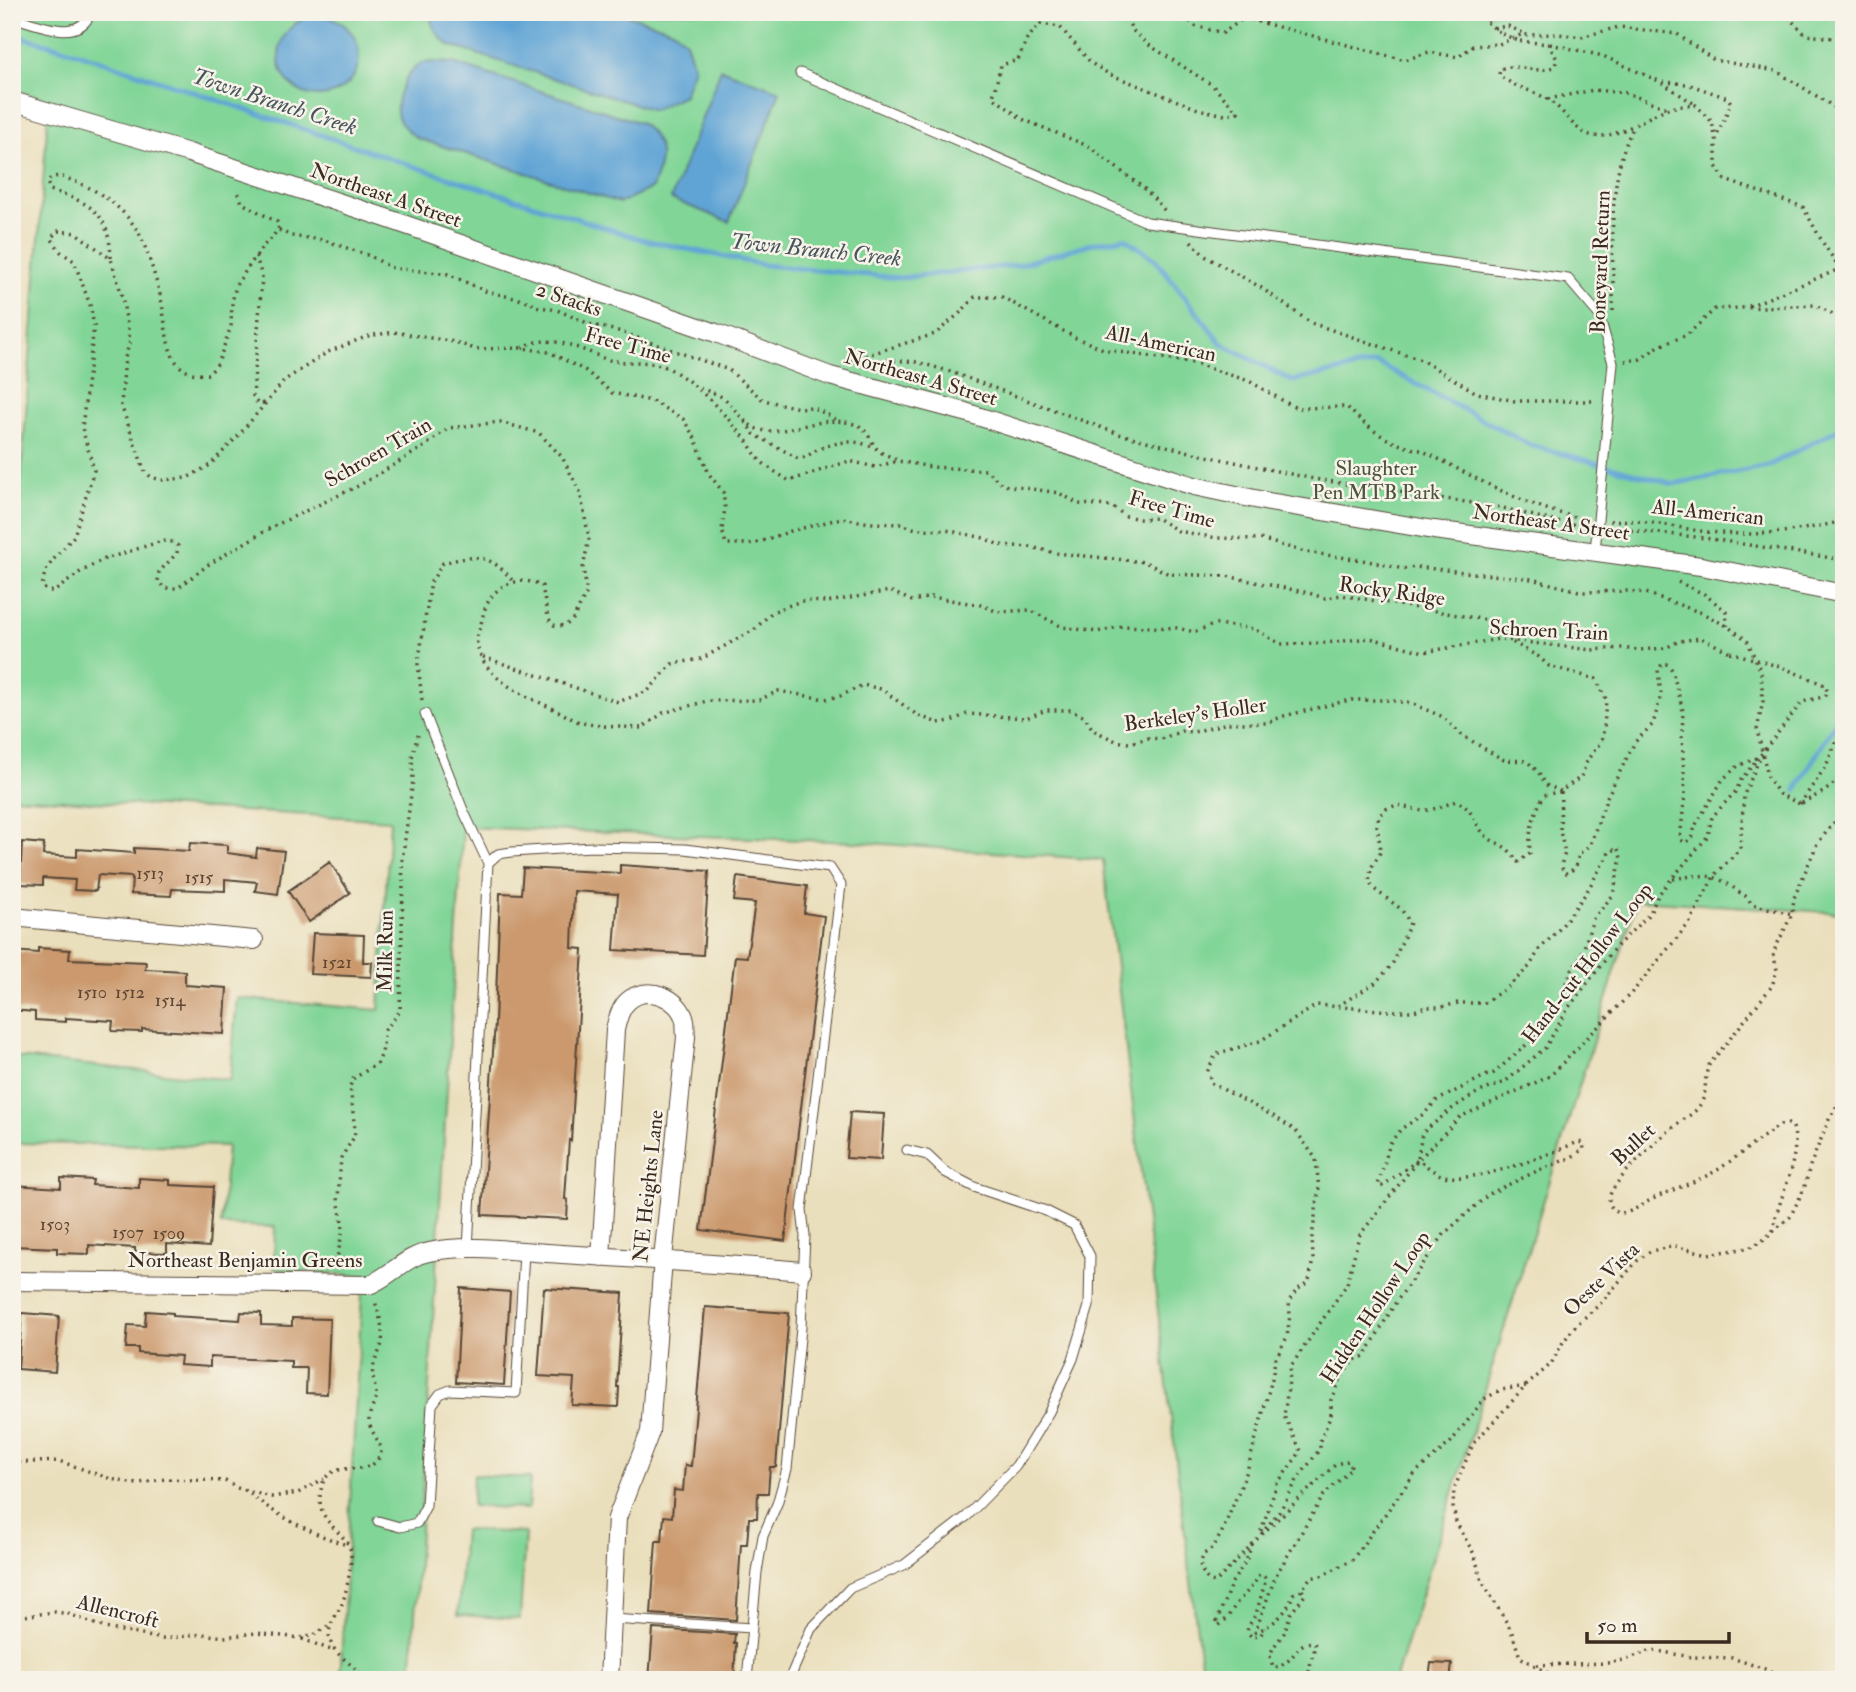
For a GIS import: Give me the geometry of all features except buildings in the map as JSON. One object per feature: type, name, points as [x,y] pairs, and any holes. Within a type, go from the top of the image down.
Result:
[{"type":"street","name":"Northeast A Street","points":[[12,101],[189,153],[386,218],[703,328],[830,376],[965,412],[1194,486],[1269,502],[1434,530],[1701,566],[1844,594]]},
{"type":"street","points":[[12,917],[254,940]]},
{"type":"street","name":"NE Heights Lane","points":[[601,1257],[615,1030],[619,1014],[628,1001],[640,994],[652,993],[675,1002],[684,1019],[686,1037],[663,1259],[650,1432],[617,1518],[609,1680]]},
{"type":"street","name":"Northeast Benjamin Greens","points":[[12,1281],[369,1285],[384,1279],[411,1258],[429,1252],[468,1248],[802,1270]]},
{"type":"lane","points":[[12,17],[57,30],[68,30],[80,26],[89,18],[91,12]]},
{"type":"lane","points":[[800,73],[1147,222],[1568,279],[1599,315],[1613,363],[1595,551]]},
{"type":"lane","points":[[425,714],[463,810],[488,863],[468,1248]]},
{"type":"lane","points":[[488,863],[498,854],[512,852],[592,847],[685,849],[830,868],[841,885],[802,1210],[805,1236],[801,1328],[787,1469],[778,1504],[764,1536],[757,1572],[747,1680]]},
{"type":"lane","points":[[791,1680],[811,1629],[850,1588],[904,1565],[967,1516],[1016,1466],[1049,1412],[1073,1359],[1088,1306],[1090,1256],[1074,1226],[1046,1211],[974,1187],[945,1172],[927,1155],[907,1150]]},
{"type":"lane","points":[[378,1521],[400,1527],[417,1523],[426,1506],[432,1405],[440,1394],[450,1390],[516,1393],[524,1252]]},
{"type":"lane","points":[[612,1619],[752,1628]]},
{"type":"path","points":[[1124,12],[1132,30],[1149,45],[1212,85],[1238,113],[1225,115],[1198,108],[1109,74],[1091,63],[1060,27],[1040,24],[1027,39],[1018,60],[1002,65],[993,97],[1022,119],[1088,146],[1146,190],[1205,256],[1259,287],[1311,323],[1421,360],[1477,393],[1515,401],[1609,401]]},
{"type":"path","points":[[1179,12],[1195,26],[1223,33],[1244,18]]},
{"type":"path","points":[[1241,12],[1244,18],[1405,60],[1429,52],[1458,57],[1473,46],[1499,44],[1527,35],[1559,34],[1581,37],[1619,27],[1677,34],[1714,60],[1776,71],[1844,113]]},
{"type":"path","points":[[1478,12],[1480,17],[1502,34],[1520,41],[1591,52],[1661,82],[1696,105],[1712,122],[1716,140]]},
{"type":"path","points":[[1783,12],[1806,35],[1844,39]]},
{"type":"path","points":[[1494,28],[1508,26],[1527,35]]},
{"type":"path","points":[[1548,44],[1557,59],[1555,66],[1534,72],[1507,67],[1500,69],[1499,75],[1509,83],[1548,99],[1559,107],[1580,131],[1593,135],[1618,133],[1667,108],[1696,105]]},
{"type":"path","points":[[1661,82],[1687,85],[1728,98],[1731,103],[1730,110],[1717,132],[1716,166],[1726,180],[1803,207],[1823,243],[1842,267],[1747,307]]},
{"type":"path","points":[[1548,99],[1594,90],[1626,93],[1667,108]]},
{"type":"path","name":"Boneyard Return","points":[[1613,311],[1614,208],[1623,146],[1635,122]]},
{"type":"path","name":"2 Stacks","points":[[230,167],[242,203],[277,222],[278,230],[291,236],[324,240],[370,256],[392,268],[447,274],[485,291],[557,310],[592,325],[618,331],[729,370],[763,400],[799,408],[812,407],[839,421],[857,424],[868,433],[879,451]]},
{"type":"path","points":[[278,230],[236,285],[231,326],[218,363],[209,374],[197,375],[181,369],[174,359],[165,334],[163,308],[141,238],[125,213],[83,185],[58,176],[47,182],[50,190],[75,197],[97,212],[110,238],[111,258],[122,296],[130,341],[125,358],[121,405],[145,472],[151,477],[161,480],[187,478],[210,465],[285,380],[328,352],[368,336],[394,332],[455,342],[475,349],[522,348]]},
{"type":"path","name":"Schroen Train","points":[[111,258],[76,233],[58,231],[51,238],[61,252],[74,261],[90,305],[94,326],[82,428],[94,470],[74,536],[45,572],[42,586],[47,591],[55,591],[102,560],[162,541],[173,542],[177,546],[177,552],[159,572],[158,581],[164,588],[178,588],[209,564],[272,527],[360,485],[422,448],[449,428],[500,422],[539,433],[562,457],[580,492],[589,538],[583,568],[587,592],[572,621],[564,626],[554,625],[548,618],[542,586],[534,582],[513,581]]},
{"type":"path","points":[[257,256],[262,276],[253,396],[257,403],[265,403]]},
{"type":"path","name":"All-American","points":[[854,367],[841,363],[935,334],[975,297],[1003,297],[1076,338],[1106,350],[1194,363],[1249,381],[1296,408],[1347,407],[1375,433],[1411,449],[1421,450],[1523,501],[1563,515],[1597,524],[1632,519],[1710,532],[1757,535],[1787,533],[1844,521]]},
{"type":"path","points":[[1613,363],[1640,359],[1659,346],[1687,335],[1715,309],[1816,305],[1844,320]]},
{"type":"path","name":"Free Time","points":[[522,348],[533,341],[550,342],[579,348],[611,361],[638,360],[669,369],[698,387],[745,438],[761,462],[789,481],[849,461],[875,467],[898,461],[931,467],[986,470],[1003,485],[1059,493],[1079,504],[1111,506],[1126,516],[1157,518],[1178,531],[1217,538],[1259,539],[1305,552],[1403,569],[1416,567],[1531,579],[1583,592],[1646,593],[1702,613],[1747,640],[1761,672],[1763,701],[1757,730],[1760,755]]},
{"type":"path","name":"Rocky Ridge","points":[[522,348],[549,352],[586,371],[612,393],[652,401],[683,419],[695,438],[709,474],[723,492],[725,508],[722,530],[726,544],[754,544],[842,518],[870,523],[901,524],[916,529],[946,530],[984,538],[999,545],[1031,547],[1101,559],[1124,558],[1145,562],[1169,574],[1226,576],[1324,598],[1341,595],[1493,621],[1510,633],[1512,642],[1539,657],[1549,666],[1595,679],[1606,699],[1601,742],[1588,759],[1581,776],[1562,791],[1544,794],[1534,813],[1528,837],[1530,853],[1518,862],[1508,849],[1493,843],[1482,833],[1472,812],[1456,801],[1422,811],[1397,805],[1379,816],[1377,826],[1381,851],[1371,867],[1369,882],[1374,890],[1401,909],[1409,923],[1392,965],[1375,984],[1336,1007]]},
{"type":"path","points":[[860,368],[889,360],[917,362],[1119,434],[1314,479],[1499,507],[1557,522],[1681,534],[1844,559]]},
{"type":"path","points":[[698,387],[729,402],[734,411],[755,428],[788,429],[816,421],[839,421]]},
{"type":"path","points":[[744,420],[754,434],[797,458],[805,458],[840,442],[863,443],[903,462]]},
{"type":"path","name":"Milk Run","points":[[345,1271],[337,1259],[343,1228],[338,1198],[341,1158],[354,1137],[355,1130],[350,1086],[353,1079],[378,1063],[385,1030],[400,1011],[402,861],[412,780],[412,757],[425,714],[418,664],[431,582],[443,563],[467,557],[488,559],[501,567],[513,581]]},
{"type":"path","points":[[1671,579],[1704,594],[1726,611],[1727,626]]},
{"type":"path","points":[[481,656],[477,641],[485,607],[491,596],[513,581]]},
{"type":"path","name":"Schroen Train","points":[[481,656],[618,702],[648,691],[672,664],[701,659],[754,630],[772,612],[802,601],[828,602],[890,591],[912,601],[931,597],[981,605],[998,612],[1030,610],[1062,627],[1097,632],[1123,626],[1177,628],[1195,632],[1216,624],[1254,629],[1281,644],[1370,638],[1424,652],[1499,639],[1592,650],[1639,650],[1666,648],[1679,640],[1701,639],[1730,652],[1784,668],[1825,685],[1828,693],[1823,697],[1802,702],[1760,755]]},
{"type":"path","name":"Berkeley's Holler","points":[[481,656],[496,675],[520,694],[580,722],[642,728],[663,713],[708,701],[759,700],[778,691],[825,699],[840,696],[863,685],[881,689],[917,715],[938,723],[967,714],[1026,718],[1046,710],[1071,710],[1085,717],[1093,730],[1115,741],[1129,743],[1149,738],[1160,739],[1182,731],[1194,732],[1227,723],[1267,723],[1284,716],[1350,700],[1411,702],[1443,717],[1463,736],[1504,760],[1527,761],[1539,772],[1546,785],[1562,791]]},
{"type":"path","points":[[1562,791],[1560,831],[1565,853],[1561,865],[1564,873],[1569,873],[1576,866],[1579,855],[1590,845],[1607,797],[1635,742],[1653,724],[1661,695],[1658,670],[1663,663],[1669,665],[1672,670],[1683,710],[1685,794],[1681,839],[1685,843],[1692,839],[1695,826],[1723,779],[1738,766],[1760,755]]},
{"type":"path","points":[[1800,804],[1826,766],[1844,723]]},
{"type":"path","points":[[1760,755],[1768,777],[1779,794],[1800,804]]},
{"type":"path","points":[[1259,1537],[1278,1483],[1301,1451],[1284,1416],[1291,1366],[1347,1283],[1359,1236],[1418,1160],[1460,1117],[1550,1076],[1643,980],[1689,922],[1714,876],[1740,849],[1744,795],[1760,755]]},
{"type":"path","name":"Hand-cut Hollow Loop","points":[[1418,1160],[1422,1133],[1475,1094],[1506,1082],[1545,1048],[1569,1007],[1612,951],[1650,913],[1658,895],[1708,836],[1712,817],[1737,791],[1741,780],[1760,755]]},
{"type":"path","points":[[1800,804],[1825,791],[1844,775]]},
{"type":"path","points":[[1672,879],[1700,874],[1714,876],[1734,887],[1748,898],[1751,904],[1792,914],[1794,898],[1817,844],[1844,810]]},
{"type":"path","name":"Hidden Hollow Loop","points":[[1618,849],[1621,858],[1613,894],[1593,919],[1582,954],[1566,980],[1553,1016],[1541,1032],[1494,1073],[1436,1101],[1401,1129],[1390,1143],[1378,1185],[1382,1186],[1418,1160],[1440,1174],[1458,1177],[1516,1167],[1578,1142],[1583,1143],[1584,1149],[1570,1158],[1489,1194],[1445,1233],[1394,1305],[1365,1356],[1354,1360],[1340,1378],[1331,1400],[1331,1415],[1320,1441],[1320,1449],[1297,1480],[1281,1509],[1259,1537],[1216,1582],[1210,1581],[1205,1577],[1200,1564],[1204,1554],[1213,1548],[1223,1530],[1247,1471],[1275,1360],[1287,1336],[1289,1301],[1296,1291],[1309,1281],[1313,1259],[1311,1237],[1319,1190],[1315,1159],[1296,1131],[1211,1083],[1208,1070],[1216,1054],[1260,1041],[1317,1005],[1414,1011],[1458,1003],[1484,1003],[1509,986],[1530,966],[1539,950],[1562,927],[1586,893],[1610,851],[1618,849]]},
{"type":"path","name":"Bullet","points":[[1773,1231],[1792,1162],[1795,1134],[1793,1127],[1788,1124],[1774,1129],[1717,1171],[1675,1188],[1634,1210],[1619,1213],[1615,1211],[1609,1203],[1609,1196],[1616,1182],[1636,1165],[1645,1152],[1702,1102],[1707,1092],[1709,1065],[1775,981],[1777,970],[1773,953],[1792,914]]},
{"type":"path","name":"Oeste Vista","points":[[1560,1680],[1526,1662],[1516,1650],[1511,1630],[1482,1581],[1474,1554],[1457,1522],[1452,1507],[1454,1489],[1473,1444],[1526,1386],[1551,1364],[1576,1325],[1600,1305],[1637,1261],[1651,1251],[1675,1247],[1696,1253],[1749,1248],[1790,1217],[1804,1189],[1810,1166],[1830,1117],[1844,1095]]},
{"type":"path","points":[[248,1492],[271,1497],[288,1496],[344,1468],[368,1467],[381,1455],[381,1446],[369,1422],[370,1409],[377,1397],[372,1369],[382,1343],[382,1330],[369,1285]]},
{"type":"path","points":[[1259,1537],[1336,1464],[1348,1461],[1352,1468],[1325,1495],[1276,1575],[1255,1632],[1285,1612],[1293,1594],[1302,1590],[1310,1578],[1321,1576],[1352,1560],[1415,1473],[1451,1442],[1484,1399],[1501,1390],[1526,1386]]},
{"type":"path","points":[[12,1462],[59,1461],[111,1479],[139,1484],[165,1479],[225,1481],[248,1492],[282,1516],[348,1546]]},
{"type":"path","points":[[325,1478],[320,1500],[324,1515],[348,1546],[351,1557],[348,1586],[331,1625],[330,1641],[336,1652],[358,1669],[364,1680]]},
{"type":"path","points":[[1252,1542],[1246,1561],[1231,1584],[1216,1623],[1224,1623],[1237,1602],[1252,1589],[1258,1576],[1263,1575],[1266,1579],[1256,1614],[1247,1632],[1252,1637],[1260,1636],[1266,1626]]},
{"type":"path","points":[[1302,1590],[1305,1595],[1292,1613],[1270,1656],[1273,1667],[1280,1667],[1290,1659],[1295,1649],[1305,1642],[1313,1642],[1316,1646],[1310,1657],[1305,1680]]},
{"type":"path","name":"Allencroft","points":[[12,1615],[55,1612],[69,1614],[105,1628],[163,1639],[202,1634],[224,1637],[256,1633],[300,1638],[336,1652]]},
{"type":"path","name":"Allencroft","points":[[300,1638],[314,1635],[331,1625]]},
{"type":"path","points":[[1535,1665],[1607,1663],[1625,1660],[1651,1650],[1691,1657],[1732,1658],[1768,1670],[1780,1680]]},
{"type":"green space","name":"Slaughter Pen MTB Park","points":[[12,12],[1844,12],[1844,913],[1637,900],[1395,1680],[1203,1680],[1103,860],[856,842],[463,827],[411,1680],[340,1680],[363,1276],[274,1269],[275,1227],[221,1225],[227,1146],[12,1143],[12,1057],[230,1080],[237,998],[379,1010],[390,820],[12,797],[12,604],[49,100],[12,90]]},
{"type":"green space","points":[[473,1475],[530,1478],[528,1509],[472,1506]]},
{"type":"green space","points":[[464,1530],[525,1533],[520,1619],[458,1615]]},
{"type":"water","points":[[430,12],[619,12],[673,30],[686,41],[694,67],[684,95],[653,110],[449,45],[435,31]]},
{"type":"water","points":[[311,16],[327,16],[341,22],[353,34],[359,48],[359,64],[353,78],[341,90],[327,96],[311,96],[297,90],[285,78],[279,64],[279,48],[285,34],[297,22]]},
{"type":"water","points":[[422,63],[453,63],[641,123],[655,138],[660,153],[652,188],[620,203],[417,138],[399,120],[397,103],[411,72]]},
{"type":"water","points":[[721,69],[780,91],[729,222],[671,199]]},
{"type":"waterway","name":"Town Branch Creek","points":[[12,34],[72,51],[422,169],[644,240],[764,265],[899,278],[1018,265],[1089,244],[1125,238],[1155,259],[1221,343],[1292,381],[1377,363],[1530,445],[1673,484],[1768,466],[1844,426]]},
{"type":"waterway","points":[[1796,790],[1844,707]]}]
